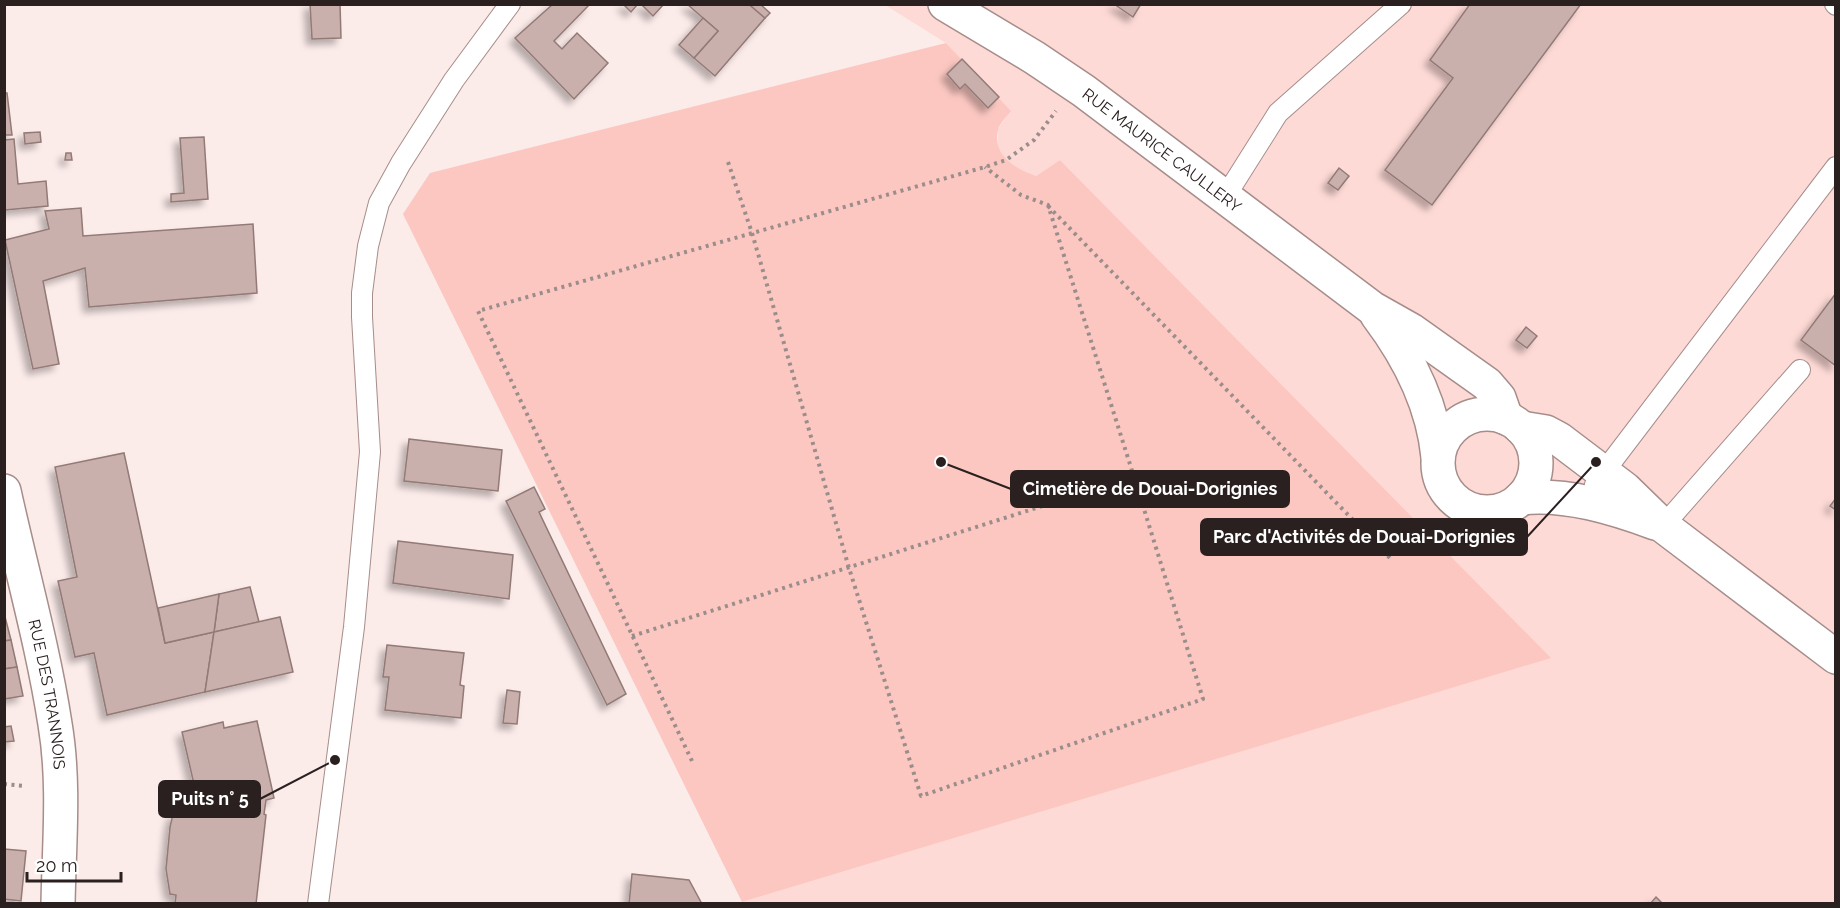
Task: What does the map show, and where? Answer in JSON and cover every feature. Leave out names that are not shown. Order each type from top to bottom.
[{"type":"street","name":"RUE MAURICE CAULLERY","points":[[945,4],[1075,85],[1372,308],[1424,338],[1487,384],[1513,423],[1530,440],[1535,455],[1533,478],[1521,498],[1509,507],[1494,512],[1465,507],[1453,498],[1444,486],[1438,472],[1433,425],[1407,360],[1372,308]]},
{"type":"street","name":"RUE MAURICE CAULLERY","points":[[1438,457],[1446,436],[1462,421],[1483,414],[1498,415],[1513,423],[1553,435],[1625,489],[1663,526],[1836,657]]},
{"type":"street","name":"RUE DES TRANNOIS","points":[[5,495],[56,725],[60,787],[58,903]]},
{"type":"street","name":"RUE MAURICE CAULLERY","points":[[1521,498],[1549,496],[1626,513],[1663,526]]},
{"type":"lane","points":[[318,903],[354,627],[370,452],[362,317],[363,282],[368,246],[379,203],[401,163],[454,80],[510,4]]},
{"type":"lane","points":[[1225,197],[1278,113],[1401,4]]},
{"type":"lane","points":[[1591,505],[1595,485],[1604,472],[1836,167]]},
{"type":"lane","points":[[1663,526],[1800,370]]},
{"type":"path","points":[[692,761],[478,311],[985,167],[1006,159],[1034,140],[1075,85]]},
{"type":"path","points":[[728,162],[752,233],[849,568],[921,796],[1203,699],[1048,205]]},
{"type":"path","points":[[985,167],[1021,195],[1048,205],[1390,558]]},
{"type":"path","points":[[632,636],[1134,477]]},
{"type":"path","points":[[4,784],[25,786]]},
{"type":"shaded area","points":[[885,5],[1835,5],[1835,903],[743,904],[742,902],[1550,658],[1060,160],[1036,176],[1016,169],[1006,160],[998,148],[998,129],[1010,111],[946,43]]},
{"type":"shaded area","points":[[946,43],[1011,111],[1000,125],[997,139],[1002,154],[1007,160],[1021,170],[1036,176],[1060,160],[1551,658],[742,902],[403,214],[430,173]]},
{"type":"building","points":[[310,4],[340,4],[341,38],[312,39]]},
{"type":"building","points":[[553,4],[590,4],[554,41],[562,49],[577,33],[608,63],[574,99],[515,38]]},
{"type":"building","points":[[623,4],[638,4],[631,12]]},
{"type":"building","points":[[641,4],[664,4],[653,16]]},
{"type":"building","points":[[687,4],[753,4],[751,6],[765,18],[715,76],[694,58],[718,31]]},
{"type":"building","points":[[760,4],[770,13],[765,18],[751,6]]},
{"type":"building","points":[[1114,4],[1141,4],[1133,17]]},
{"type":"building","points":[[1470,4],[1581,4],[1432,205],[1385,170],[1453,78],[1430,60]]},
{"type":"building","points":[[703,18],[718,31],[694,58],[679,45]]},
{"type":"building","points":[[962,59],[999,97],[988,108],[965,84],[960,89],[947,74]]},
{"type":"building","points":[[4,93],[7,93],[12,135],[4,135]]},
{"type":"building","points":[[40,132],[41,142],[25,144],[24,133]]},
{"type":"building","points":[[204,137],[208,199],[171,202],[171,194],[184,193],[180,138]]},
{"type":"building","points":[[14,139],[18,184],[46,181],[48,206],[5,210],[4,140]]},
{"type":"building","points":[[66,153],[71,153],[72,160],[65,160]]},
{"type":"building","points":[[1339,168],[1349,176],[1338,190],[1328,183]]},
{"type":"building","points":[[81,208],[83,236],[253,224],[257,293],[89,307],[85,268],[43,281],[59,364],[33,369],[5,240],[49,229],[45,211]]},
{"type":"building","points":[[1836,293],[1836,366],[1801,340]]},
{"type":"building","points":[[1526,327],[1537,336],[1527,348],[1516,340]]},
{"type":"building","points":[[409,439],[502,450],[498,491],[404,481]]},
{"type":"building","points":[[124,453],[165,643],[214,632],[205,692],[107,715],[94,653],[75,657],[58,581],[77,577],[55,467]]},
{"type":"building","points":[[534,487],[545,509],[539,512],[626,694],[607,705],[506,501]]},
{"type":"building","points":[[1836,498],[1836,510],[1830,506]]},
{"type":"building","points":[[398,541],[513,555],[509,599],[393,583]]},
{"type":"building","points":[[250,587],[259,622],[214,632],[219,594]]},
{"type":"building","points":[[219,594],[214,632],[165,643],[158,608]]},
{"type":"building","points":[[4,613],[11,640],[4,641]]},
{"type":"building","points":[[280,617],[293,672],[205,692],[214,632]]},
{"type":"building","points":[[11,640],[17,667],[4,669],[4,641]]},
{"type":"building","points":[[387,645],[464,653],[460,685],[464,686],[461,718],[385,710],[389,677],[383,677]]},
{"type":"building","points":[[17,667],[23,696],[4,699],[4,669]]},
{"type":"building","points":[[507,690],[520,692],[517,724],[503,723]]},
{"type":"building","points":[[257,721],[274,798],[266,800],[256,904],[175,904],[176,895],[170,894],[166,869],[173,814],[199,814],[182,732],[223,722],[224,728]]},
{"type":"building","points":[[11,726],[14,741],[4,742],[4,727]]},
{"type":"building","points":[[4,849],[26,851],[21,901],[4,899]]},
{"type":"building","points":[[632,874],[689,880],[702,904],[629,904]]},
{"type":"building","points":[[1656,897],[1663,904],[1650,904]]},
{"type":"place","name":"Cimetière de Douai-Dorignies","points":[[941,462]]},
{"type":"place","name":"Parc d'Activités de Douai-Dorignies","points":[[1596,462]]},
{"type":"place","name":"Puits n° 5","points":[[335,760]]}]
